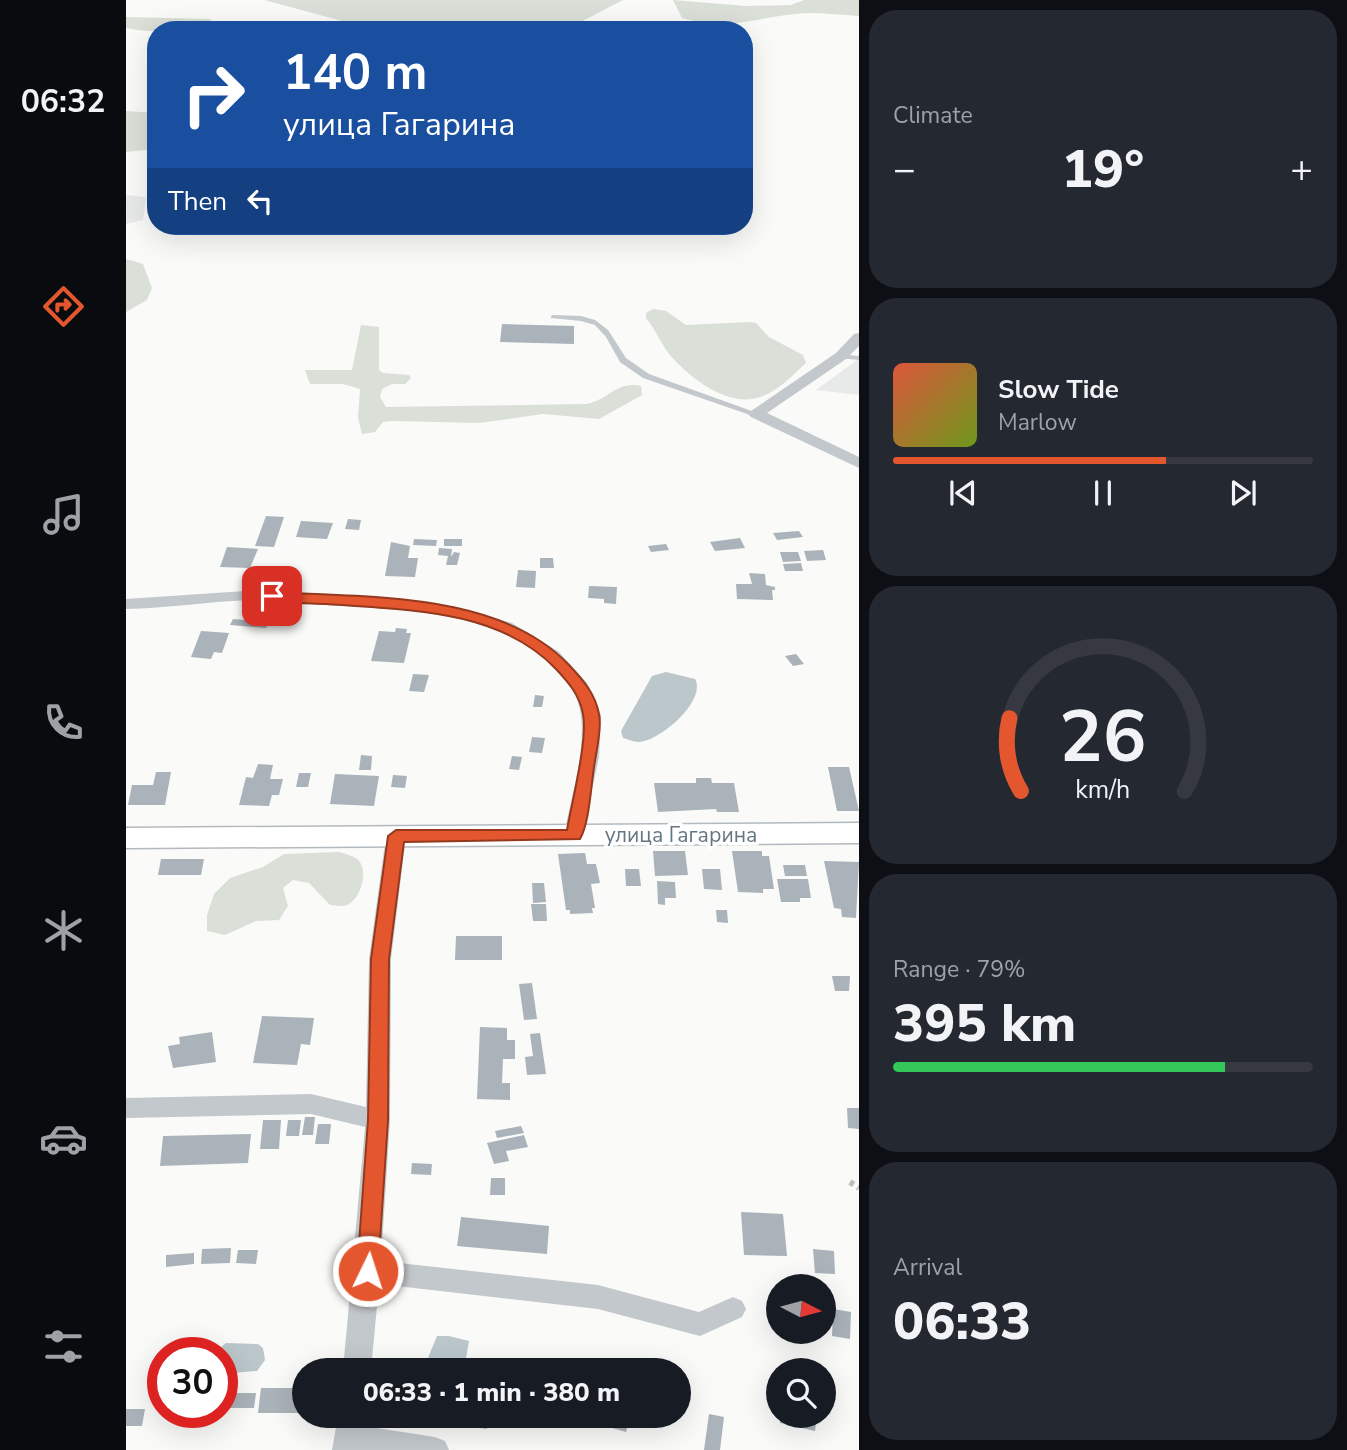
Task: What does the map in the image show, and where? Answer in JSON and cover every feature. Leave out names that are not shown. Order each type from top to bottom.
[{"type":"main road","name":"улица Гагарина","points":[[126,838],[859,833]]},
{"type":"street","points":[[756,414],[841,356],[859,337]]},
{"type":"street","points":[[756,414],[859,463]]},
{"type":"street","points":[[126,604],[248,595],[389,604],[465,614],[492,621],[521,635],[551,654],[570,673],[582,687],[592,715],[574,835]]},
{"type":"street","points":[[358,1358],[368,1271],[378,1120],[380,959],[396,836]]},
{"type":"street","points":[[126,1108],[310,1104],[378,1120]]},
{"type":"street","points":[[368,1271],[598,1297],[700,1324],[733,1309]]},
{"type":"street","points":[[349,1434],[435,1450]]},
{"type":"lane","points":[[553,317],[588,320],[599,325],[616,345],[621,358],[646,376],[756,414]]},
{"type":"lane","points":[[841,356],[859,358]]},
{"type":"path","points":[[850,1182],[859,1188]]},
{"type":"shaded area","points":[[264,0],[623,0],[582,21],[342,21]]},
{"type":"shaded area","points":[[673,0],[746,6],[791,5],[804,0],[859,0],[859,16],[809,13],[753,21],[696,21],[682,18]]},
{"type":"shaded area","points":[[126,17],[212,21],[147,21],[147,31],[126,28]]},
{"type":"shaded area","points":[[126,111],[147,112],[147,150],[126,152]]},
{"type":"shaded area","points":[[126,195],[146,197],[143,220],[126,224]]},
{"type":"shaded area","points":[[126,259],[143,264],[152,288],[147,300],[126,312]]},
{"type":"shaded area","points":[[653,309],[666,311],[686,325],[756,323],[769,337],[803,355],[806,363],[780,386],[763,396],[737,399],[724,395],[700,382],[670,355],[646,318],[646,313]]},
{"type":"shaded area","points":[[361,325],[379,327],[379,370],[383,373],[409,375],[411,378],[405,384],[392,384],[382,389],[380,397],[386,407],[586,404],[619,388],[633,385],[641,386],[642,395],[599,419],[543,414],[479,423],[392,421],[383,422],[375,432],[362,434],[358,418],[360,389],[343,384],[310,384],[305,370],[352,370]]},
{"type":"shaded area","points":[[859,358],[859,395],[816,390],[857,360]]},
{"type":"shaded area","points":[[666,672],[695,679],[697,688],[688,708],[669,727],[648,740],[637,742],[623,738],[621,731],[652,676]]},
{"type":"shaded area","points":[[339,852],[357,859],[363,872],[359,892],[347,905],[330,905],[309,883],[293,880],[283,888],[288,906],[279,920],[256,921],[225,935],[207,931],[207,915],[214,894],[230,878],[263,867],[284,854]]},
{"type":"shaded area","points":[[437,1336],[469,1341],[466,1358],[428,1358]]},
{"type":"shaded area","points":[[238,1343],[258,1344],[263,1348],[265,1360],[257,1371],[238,1373]]},
{"type":"building","points":[[502,324],[574,326],[574,344],[500,342]]},
{"type":"building","points":[[266,516],[284,517],[274,547],[255,546]]},
{"type":"building","points":[[348,519],[361,520],[359,530],[345,529]]},
{"type":"building","points":[[301,521],[333,523],[327,539],[296,537]]},
{"type":"building","points":[[799,531],[803,537],[777,540],[773,533]]},
{"type":"building","points":[[740,538],[745,548],[715,551],[710,542]]},
{"type":"building","points":[[414,539],[437,540],[436,546],[413,545]]},
{"type":"building","points":[[444,539],[462,539],[462,546],[444,546]]},
{"type":"building","points":[[391,542],[410,546],[408,558],[418,558],[415,577],[385,576]]},
{"type":"building","points":[[666,544],[669,550],[651,552],[648,546]]},
{"type":"building","points":[[227,547],[258,549],[250,568],[220,567]]},
{"type":"building","points":[[439,548],[452,549],[451,557],[454,552],[460,553],[457,565],[446,565],[448,556],[438,555]]},
{"type":"building","points":[[823,550],[826,560],[807,561],[804,551]]},
{"type":"building","points":[[780,552],[798,552],[801,561],[783,562]]},
{"type":"building","points":[[540,558],[553,558],[554,568],[540,568]]},
{"type":"building","points":[[801,563],[803,571],[785,571],[783,564]]},
{"type":"building","points":[[518,570],[536,571],[535,588],[516,587]]},
{"type":"building","points":[[749,573],[765,574],[766,585],[775,587],[775,590],[772,590],[773,600],[737,599],[736,584],[752,584]]},
{"type":"building","points":[[589,586],[617,587],[616,604],[604,603],[604,599],[588,598]]},
{"type":"building","points":[[233,619],[269,622],[266,628],[230,625]]},
{"type":"building","points":[[396,628],[407,629],[406,633],[411,633],[404,663],[371,661],[379,631],[395,632]]},
{"type":"building","points":[[201,631],[229,633],[222,653],[214,652],[211,659],[191,657]]},
{"type":"building","points":[[796,654],[804,664],[793,666],[785,656]]},
{"type":"building","points":[[413,674],[429,675],[424,692],[409,691]]},
{"type":"building","points":[[535,695],[544,696],[542,707],[533,707]]},
{"type":"building","points":[[532,737],[545,738],[542,753],[529,752]]},
{"type":"building","points":[[361,755],[372,756],[371,770],[359,770]]},
{"type":"building","points":[[512,756],[522,757],[519,770],[509,769]]},
{"type":"building","points":[[258,764],[273,765],[270,779],[283,779],[279,795],[272,795],[269,806],[239,805],[246,777],[253,778]]},
{"type":"building","points":[[828,767],[849,767],[859,811],[837,811]]},
{"type":"building","points":[[156,772],[171,772],[165,805],[128,805],[132,785],[153,785]]},
{"type":"building","points":[[299,773],[311,773],[308,787],[296,787]]},
{"type":"building","points":[[335,774],[379,776],[374,806],[330,804]]},
{"type":"building","points":[[393,775],[407,776],[405,788],[391,787]]},
{"type":"building","points":[[696,778],[711,778],[712,783],[734,783],[739,812],[717,812],[716,809],[658,812],[654,783],[696,783]]},
{"type":"building","points":[[653,851],[685,851],[688,875],[655,876]]},
{"type":"building","points":[[732,851],[762,851],[762,856],[769,856],[774,889],[763,889],[763,893],[738,892]]},
{"type":"building","points":[[585,853],[587,864],[596,864],[600,883],[591,884],[595,908],[592,908],[593,913],[570,914],[570,910],[566,910],[558,854]]},
{"type":"building","points":[[161,859],[204,859],[201,875],[158,875]]},
{"type":"building","points":[[824,861],[859,862],[856,918],[842,917],[841,909],[834,908]]},
{"type":"building","points":[[783,865],[805,865],[807,876],[785,876]]},
{"type":"building","points":[[625,869],[639,869],[641,886],[626,886]]},
{"type":"building","points":[[702,869],[720,869],[722,890],[704,889]]},
{"type":"building","points":[[777,879],[808,879],[811,898],[800,898],[800,902],[781,902]]},
{"type":"building","points":[[657,881],[675,882],[676,898],[665,898],[665,905],[658,904]]},
{"type":"building","points":[[532,883],[544,883],[546,902],[533,903]]},
{"type":"building","points":[[531,904],[546,904],[547,921],[533,921]]},
{"type":"building","points":[[716,910],[727,910],[728,923],[717,922]]},
{"type":"building","points":[[456,936],[502,936],[502,960],[455,960]]},
{"type":"building","points":[[832,976],[850,976],[849,991],[835,991]]},
{"type":"building","points":[[532,983],[537,1019],[524,1020],[519,984]]},
{"type":"building","points":[[262,1016],[314,1018],[310,1045],[301,1044],[297,1065],[253,1063]]},
{"type":"building","points":[[480,1027],[507,1028],[507,1040],[515,1040],[515,1059],[503,1059],[502,1083],[510,1083],[510,1100],[477,1099]]},
{"type":"building","points":[[212,1032],[216,1062],[173,1068],[168,1046],[180,1044],[179,1037]]},
{"type":"building","points":[[540,1033],[546,1074],[527,1075],[525,1057],[533,1056],[530,1034]]},
{"type":"building","points":[[847,1108],[859,1108],[859,1129],[848,1128]]},
{"type":"building","points":[[305,1117],[315,1117],[313,1135],[302,1135]]},
{"type":"building","points":[[263,1120],[281,1120],[279,1149],[260,1149]]},
{"type":"building","points":[[288,1120],[301,1120],[299,1136],[286,1136]]},
{"type":"building","points":[[318,1124],[331,1124],[329,1144],[315,1144]]},
{"type":"building","points":[[521,1126],[524,1133],[497,1138],[495,1131]]},
{"type":"building","points":[[251,1134],[248,1163],[160,1166],[163,1136]]},
{"type":"building","points":[[524,1135],[528,1147],[506,1151],[509,1161],[494,1164],[487,1143]]},
{"type":"building","points":[[412,1163],[432,1164],[431,1175],[411,1174]]},
{"type":"building","points":[[491,1178],[505,1178],[505,1195],[490,1195]]},
{"type":"building","points":[[741,1212],[783,1214],[787,1256],[744,1255]]},
{"type":"building","points":[[461,1217],[549,1226],[547,1254],[457,1246]]},
{"type":"building","points":[[231,1248],[230,1263],[201,1264],[202,1249]]},
{"type":"building","points":[[813,1249],[834,1251],[835,1274],[815,1273]]},
{"type":"building","points":[[238,1250],[258,1250],[256,1264],[236,1263]]},
{"type":"building","points":[[194,1253],[194,1264],[166,1267],[166,1255]]},
{"type":"building","points":[[836,1310],[851,1312],[850,1339],[836,1337]]},
{"type":"building","points":[[261,1388],[292,1388],[292,1413],[258,1413]]},
{"type":"building","points":[[238,1393],[256,1393],[254,1408],[238,1408]]},
{"type":"building","points":[[126,1409],[145,1409],[142,1426],[126,1426]]},
{"type":"building","points":[[709,1414],[724,1417],[720,1450],[704,1450]]},
{"type":"route","points":[[272,596],[389,604],[465,614],[492,621],[551,654],[582,687],[592,715],[574,835],[396,836],[380,959],[378,1120],[368,1271]]}]
